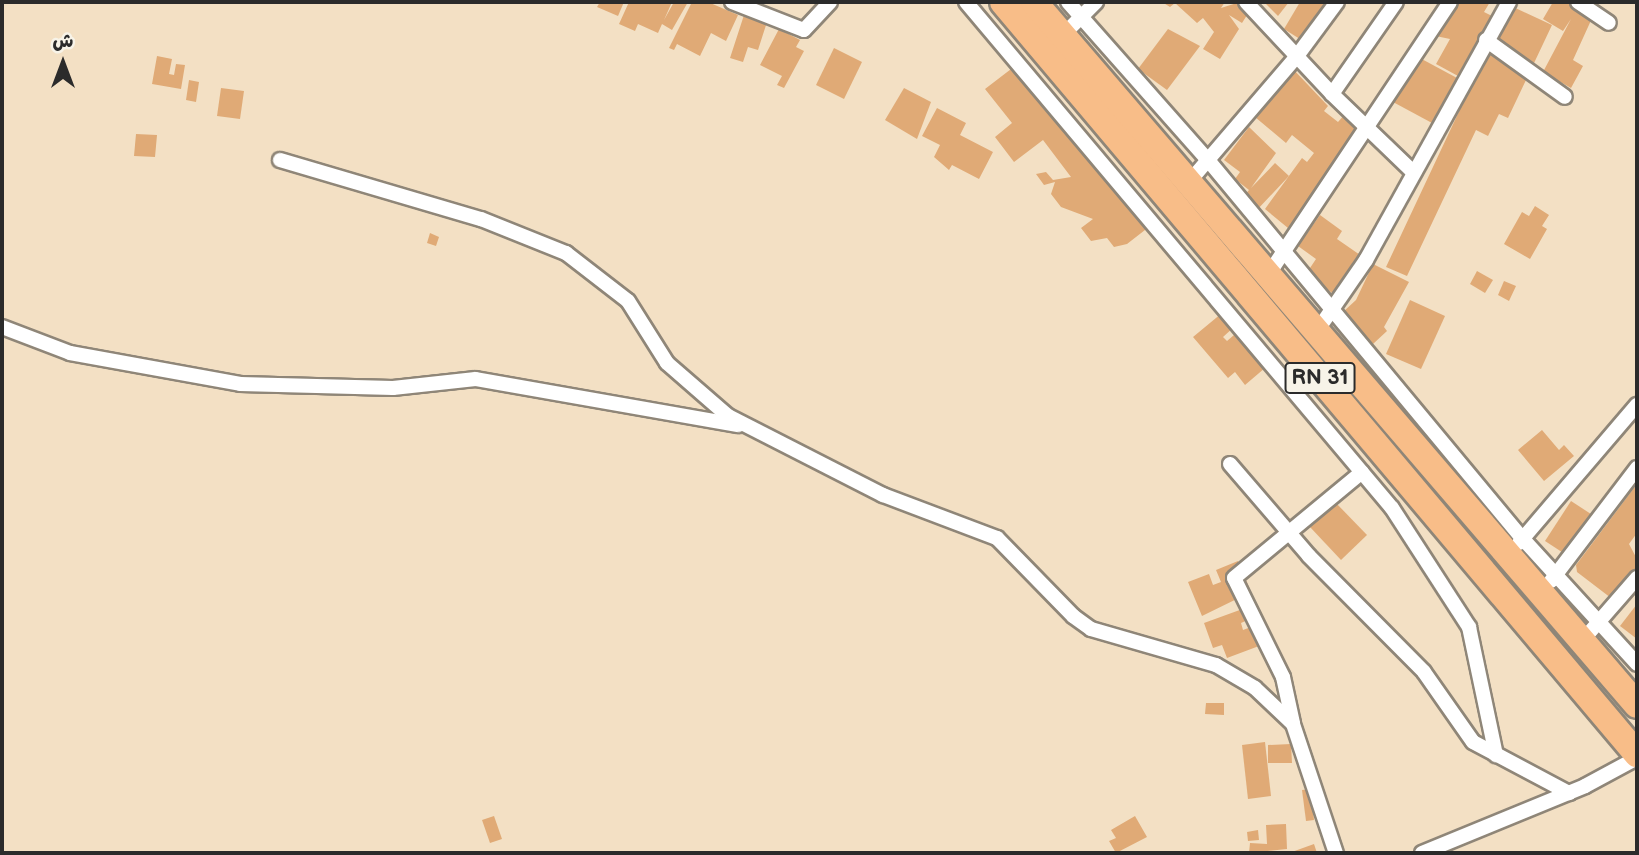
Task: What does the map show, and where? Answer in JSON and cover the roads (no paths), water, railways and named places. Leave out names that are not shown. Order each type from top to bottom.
[{"type":"highway","name":"RN 31","points":[[1003,2],[1637,756]]},
{"type":"highway","name":"RN 31","points":[[1034,2],[1072,26],[1189,182],[1268,275],[1324,321],[1549,584],[1582,641],[1637,705]]},
{"type":"street","points":[[732,2],[804,30],[830,2]]},
{"type":"street","points":[[966,2],[1362,472],[1434,568],[1469,628],[1496,755]]},
{"type":"street","points":[[1068,2],[1072,26],[1208,160],[1284,251],[1324,321],[1366,260],[1509,2]]},
{"type":"street","points":[[1072,26],[1096,2]]},
{"type":"street","points":[[1246,2],[1368,131],[1413,172]]},
{"type":"street","points":[[1189,182],[1297,57],[1337,2]]},
{"type":"street","points":[[1332,94],[1396,2]]},
{"type":"street","points":[[1268,275],[1368,131],[1450,2]]},
{"type":"street","points":[[1578,2],[1609,23]]},
{"type":"street","points":[[1486,40],[1565,97]]},
{"type":"street","points":[[280,160],[481,219],[566,253],[619,292],[639,314],[667,363],[719,410],[747,427],[883,495],[997,538],[1073,616],[1091,629],[1216,665],[1255,688],[1293,724]]},
{"type":"street","points":[[2,327],[70,353],[240,384],[393,388],[476,379],[747,427]]},
{"type":"street","points":[[1516,547],[1637,405]]},
{"type":"street","points":[[1230,464],[1290,533],[1424,672],[1473,742],[1552,780],[1569,793]]},
{"type":"street","points":[[1637,468],[1549,584],[1599,620],[1637,664]]},
{"type":"street","points":[[1336,853],[1293,724],[1283,677],[1234,582],[1236,575],[1362,472]]},
{"type":"street","points":[[1582,641],[1637,578]]},
{"type":"street","points":[[1422,853],[1569,793],[1637,756]]}]
